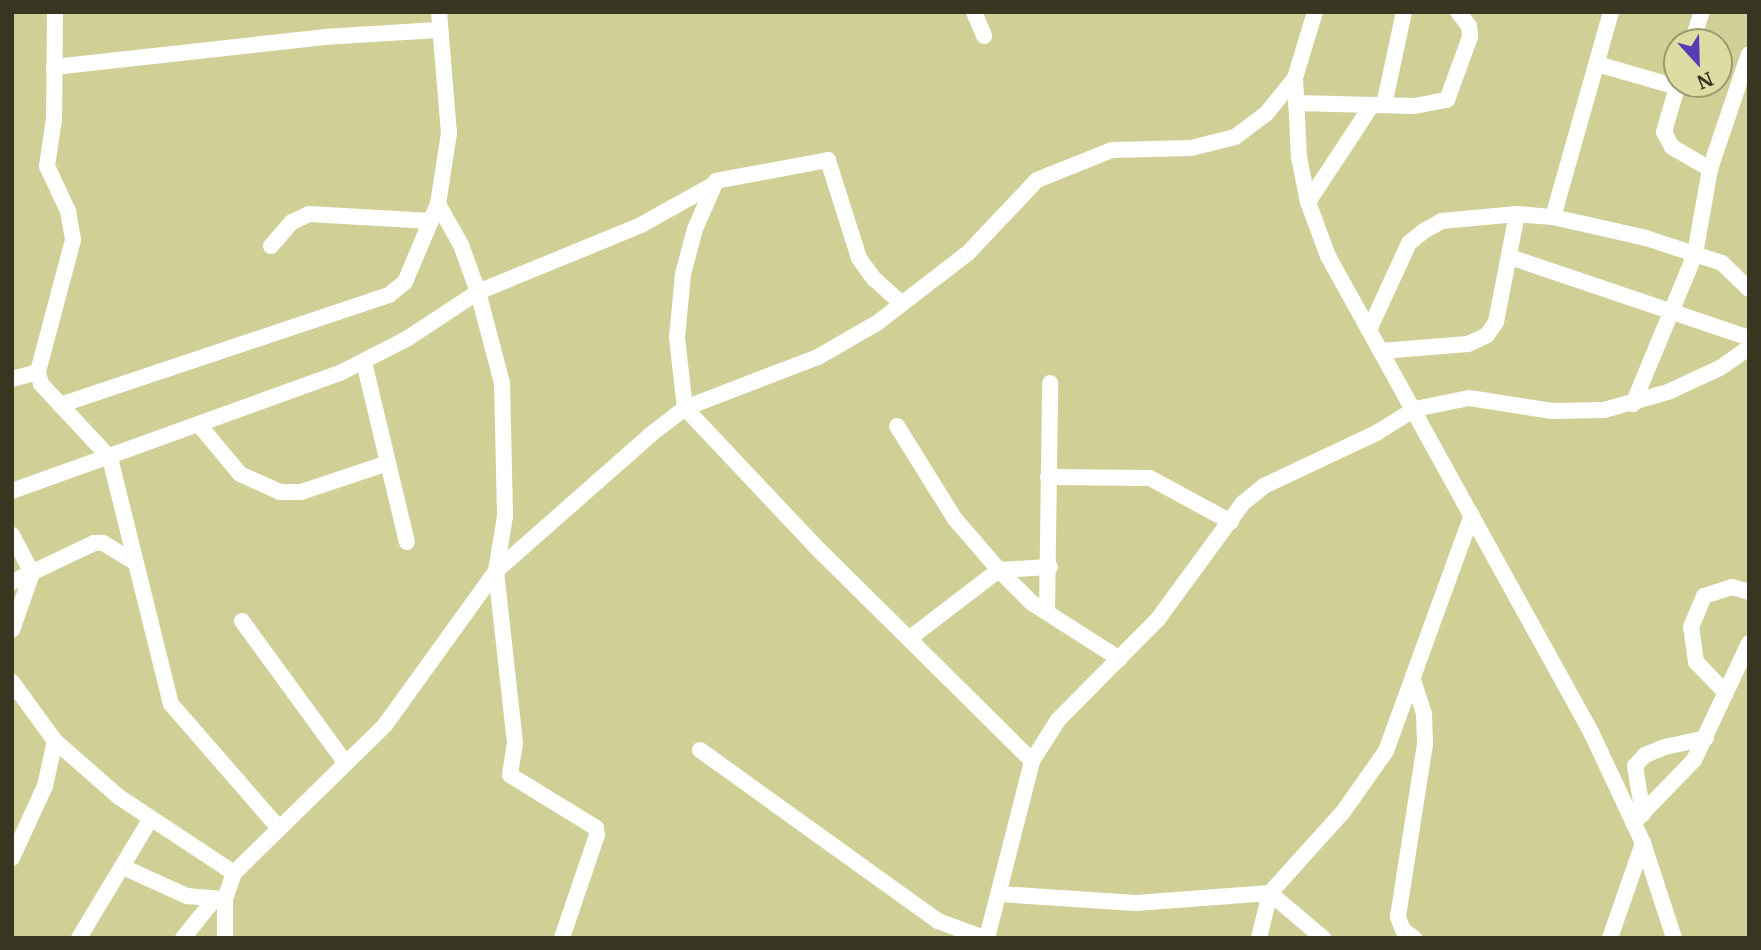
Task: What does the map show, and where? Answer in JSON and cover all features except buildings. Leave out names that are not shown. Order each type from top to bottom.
[{"type":"street","points":[[55,12],[54,119],[47,166],[68,211],[73,240],[38,372],[41,384],[110,458],[133,561],[171,704],[278,827]]},
{"type":"street","points":[[60,405],[389,295],[405,282],[438,204],[449,133],[438,30],[439,12]]},
{"type":"street","points":[[974,12],[984,36]]},
{"type":"street","points":[[1315,12],[1295,78],[1296,103],[1299,157],[1308,202],[1328,256],[1415,409],[1638,818]]},
{"type":"street","points":[[1308,202],[1378,105],[1404,12]]},
{"type":"street","points":[[1296,103],[1378,105],[1447,100],[1470,37],[1469,26],[1458,12]]},
{"type":"street","points":[[1553,217],[1611,12]]},
{"type":"street","points":[[54,67],[324,37],[438,30]]},
{"type":"street","points":[[1633,404],[1674,311],[1695,254],[1710,169],[1749,54]]},
{"type":"street","points":[[1597,64],[1663,81]]},
{"type":"street","points":[[183,938],[219,900],[234,873],[385,725],[496,572],[684,408],[818,357],[877,323],[968,253],[1037,180],[1112,150],[1191,148],[1235,137],[1266,114],[1295,78]]},
{"type":"street","points":[[1673,98],[1664,132],[1672,147],[1710,169]]},
{"type":"street","points":[[12,491],[200,426],[363,362],[478,292],[641,225],[726,177],[828,160],[859,258],[874,279],[901,303]]},
{"type":"street","points":[[711,186],[683,274],[677,338],[684,408],[814,545],[1032,761]]},
{"type":"street","points":[[438,204],[461,245],[478,292],[502,383],[505,516],[496,572],[515,743],[510,775],[596,828],[597,835],[562,938]]},
{"type":"street","points":[[271,246],[292,222],[309,214],[431,221]]},
{"type":"street","points":[[1381,351],[1468,344],[1487,335],[1496,322],[1517,214]]},
{"type":"street","points":[[1369,330],[1409,243],[1442,221],[1517,214],[1553,217],[1646,237],[1722,263],[1749,289]]},
{"type":"street","points":[[1510,257],[1749,338]]},
{"type":"street","points":[[700,750],[938,921],[986,938],[1032,761],[1058,720],[1158,620],[1243,503],[1264,486],[1378,432],[1415,409],[1469,398],[1552,411],[1604,410],[1633,404],[1720,368],[1749,348]]},
{"type":"street","points":[[363,362],[407,542]]},
{"type":"street","points":[[14,377],[38,372]]},
{"type":"street","points":[[1046,612],[1050,567],[1050,383]]},
{"type":"street","points":[[200,426],[240,474],[280,492],[301,492],[388,463]]},
{"type":"street","points":[[897,426],[955,519],[999,570],[1046,612],[1120,659]]},
{"type":"street","points":[[1048,477],[1150,478],[1231,522]]},
{"type":"street","points":[[1259,938],[1270,893],[1343,812],[1386,751],[1414,683],[1436,606],[1472,515]]},
{"type":"street","points":[[12,535],[32,573],[12,630]]},
{"type":"street","points":[[12,582],[94,543],[133,561]]},
{"type":"street","points":[[910,638],[999,570],[1050,567]]},
{"type":"street","points":[[1726,693],[1696,662],[1690,627],[1704,596],[1732,587],[1749,592]]},
{"type":"street","points":[[242,621],[345,762]]},
{"type":"street","points":[[1638,818],[1683,775],[1706,738],[1749,643]]},
{"type":"street","points":[[12,682],[55,741],[151,818],[234,873]]},
{"type":"street","points":[[1414,683],[1424,714],[1425,744],[1398,917],[1403,930],[1414,938]]},
{"type":"street","points":[[1674,938],[1643,843],[1638,818],[1635,766],[1646,755],[1665,747],[1706,738]]},
{"type":"street","points":[[12,858],[28,832],[45,786],[55,741]]},
{"type":"street","points":[[79,938],[151,818]]},
{"type":"street","points":[[1610,938],[1643,843]]},
{"type":"street","points":[[123,867],[152,884],[219,900]]},
{"type":"street","points":[[999,894],[1136,903],[1270,893],[1323,938]]},
{"type":"street","points":[[219,900],[225,938]]}]
